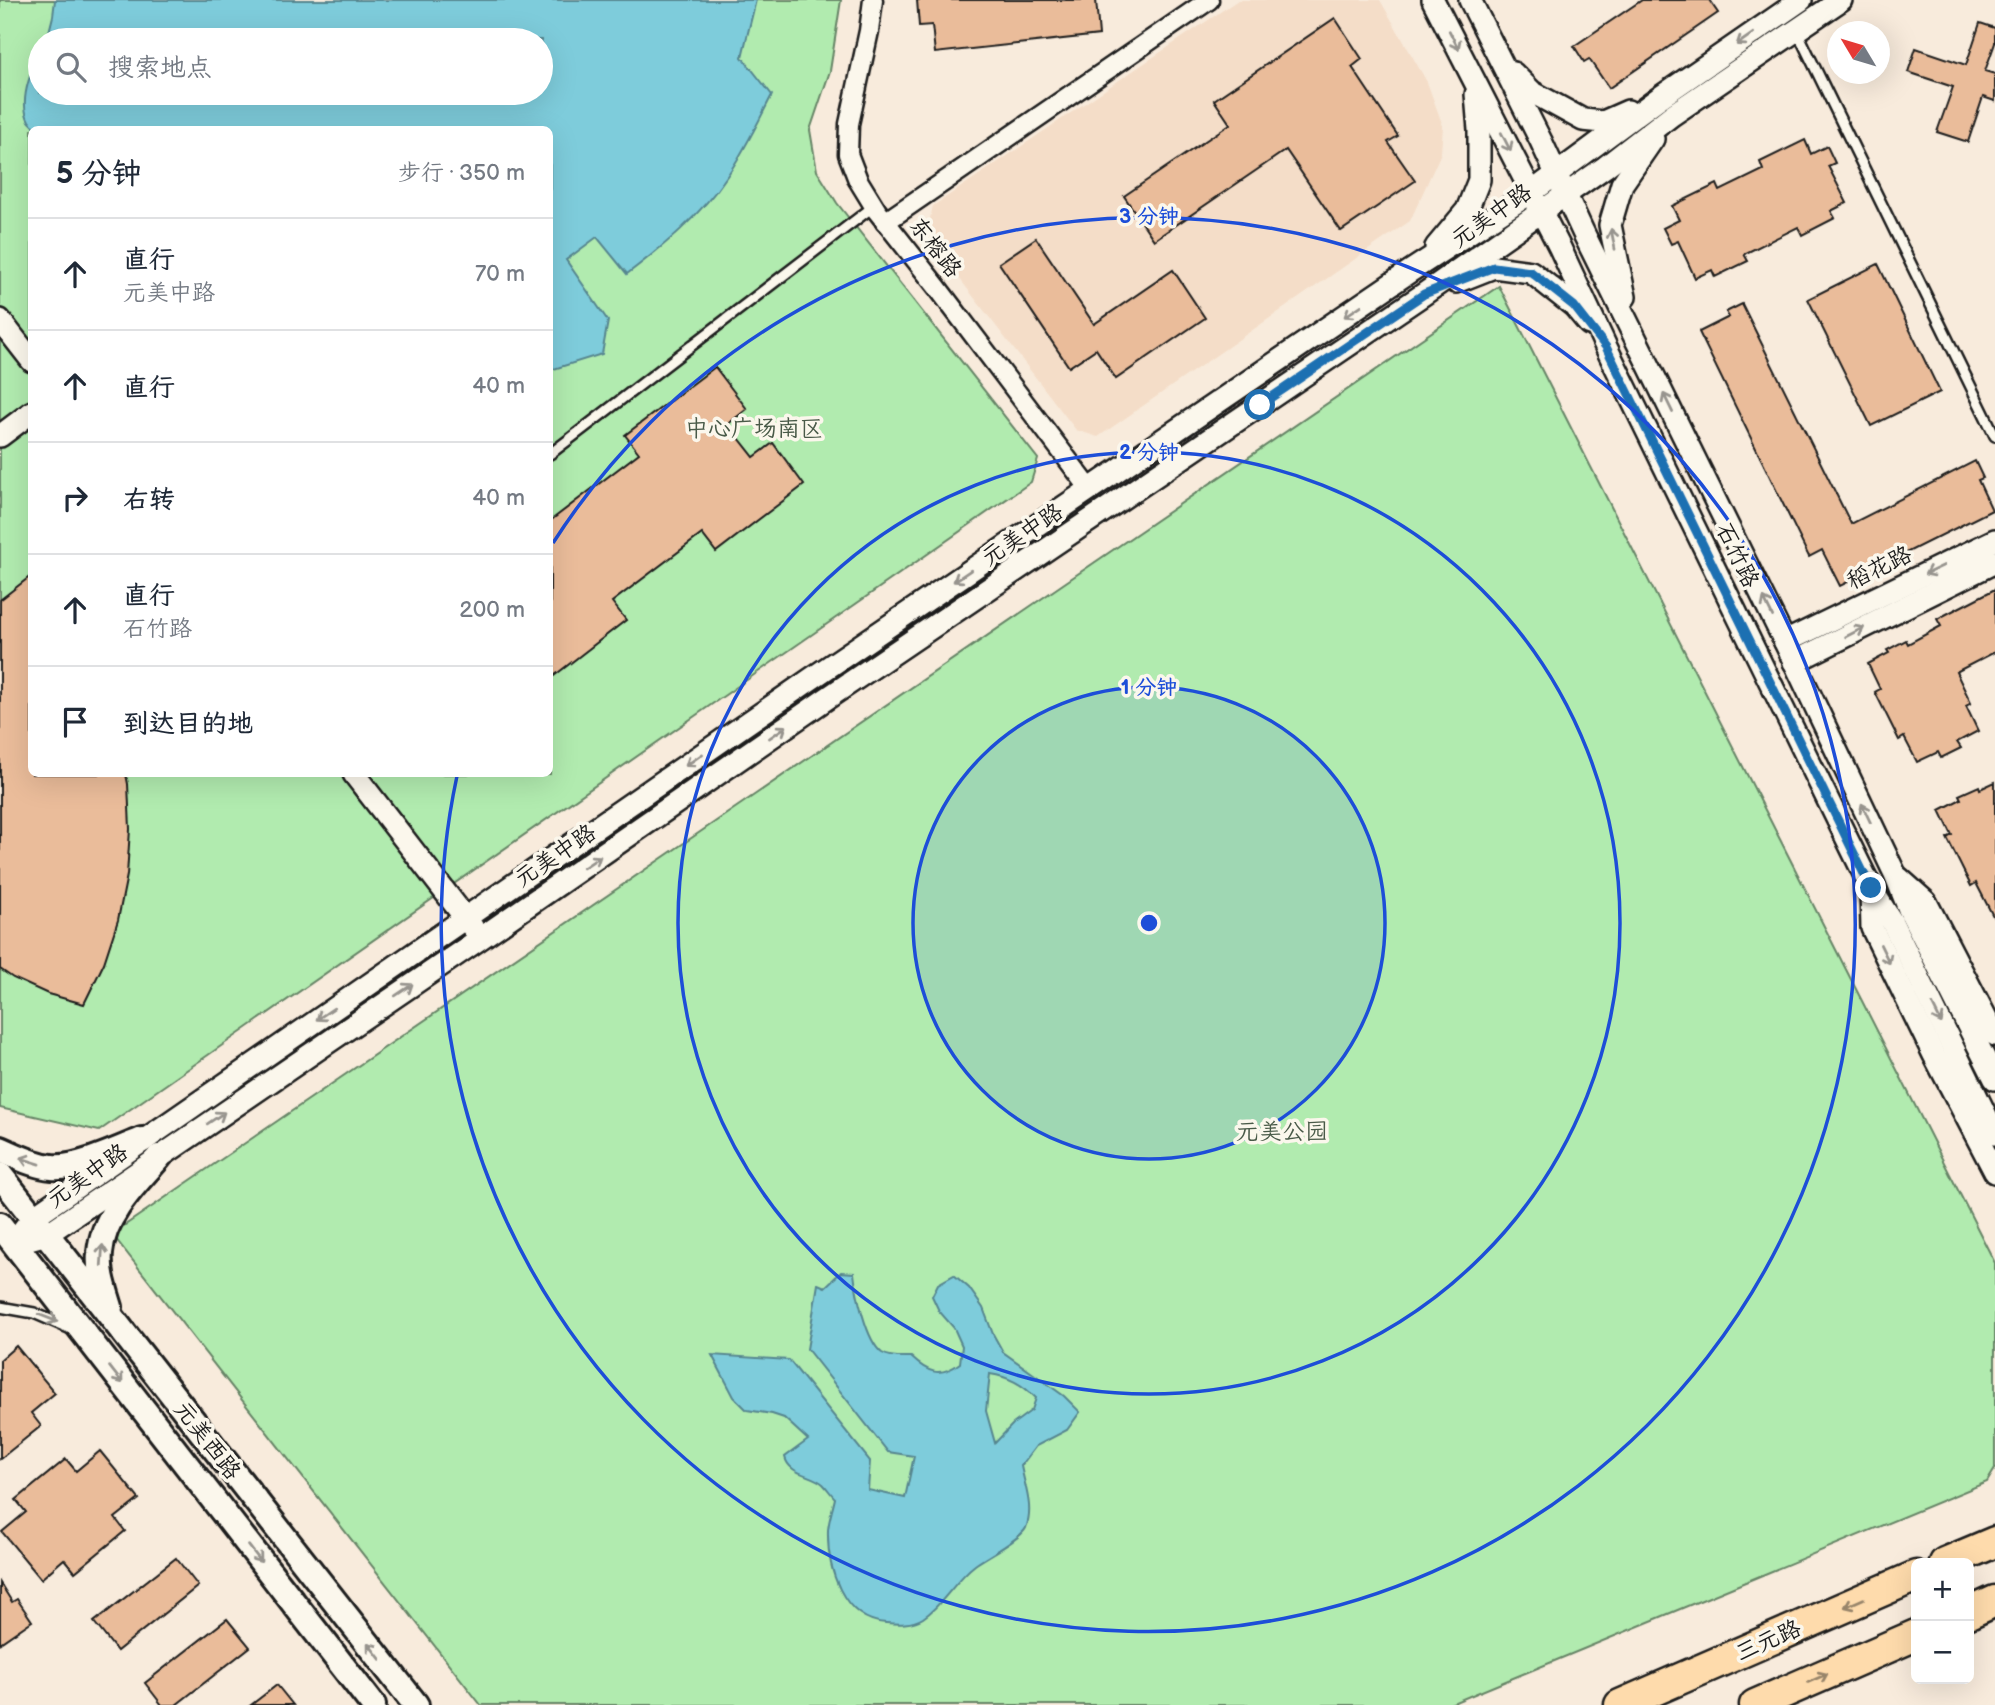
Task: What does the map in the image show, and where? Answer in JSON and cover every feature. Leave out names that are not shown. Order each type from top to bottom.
[{"type":"highway","points":[[1957,1558],[1995,1542]]},
{"type":"highway","name":"三元路","points":[[1620,1705],[1911,1578]]},
{"type":"highway","points":[[1974,1611],[1995,1601]]},
{"type":"highway","points":[[1755,1705],[1911,1637]]},
{"type":"main road","points":[[0,1149],[54,1168],[151,1149]]},
{"type":"main road","points":[[114,1321],[102,1281],[100,1253],[107,1225],[151,1149]]},
{"type":"main road","name":"元美西路","points":[[0,1175],[416,1705]]},
{"type":"main road","name":"元美西路","points":[[7,1238],[373,1705]]},
{"type":"street","name":"东榕路","points":[[873,0],[869,32],[849,124],[848,154],[858,180],[885,222],[1090,489]]},
{"type":"street","points":[[885,222],[1209,0]]},
{"type":"street","name":"石竹路","points":[[1433,0],[1537,202],[1871,888],[1892,922],[1995,1134]]},
{"type":"street","name":"石竹路","points":[[1469,0],[1785,642],[1909,909],[1995,1079]]},
{"type":"street","name":"元美中路","points":[[7,1238],[40,1226],[151,1149],[466,919],[811,679],[1409,272],[1537,202],[1566,194],[1605,167],[1666,106],[1801,0]]},
{"type":"street","name":"元美中路","points":[[151,1149],[481,938],[859,676],[1424,294],[1537,202],[1556,174],[1796,30],[1841,0]]},
{"type":"street","points":[[1501,61],[1532,92],[1583,120],[1603,122],[1666,106]]},
{"type":"street","points":[[1409,272],[1444,239],[1467,210],[1479,180],[1475,81]]},
{"type":"street","points":[[1632,329],[1610,225],[1622,184],[1643,152],[1666,106]]},
{"type":"street","points":[[1424,294],[1494,267],[1531,272],[1574,306],[1606,347]]},
{"type":"street","points":[[0,320],[28,356]]},
{"type":"street","points":[[0,436],[28,415]]},
{"type":"street","name":"稻花路","points":[[1785,642],[1995,540]]},
{"type":"street","name":"稻花路","points":[[1794,662],[1995,562]]},
{"type":"street","points":[[356,777],[481,938]]},
{"type":"street","points":[[1895,874],[1926,902],[1995,1035]]},
{"type":"street","points":[[1871,888],[1872,928],[1995,1172]]},
{"type":"lane","points":[[1796,30],[1995,436]]},
{"type":"lane","points":[[553,452],[874,206]]},
{"type":"lane","points":[[0,1307],[54,1320],[91,1342]]},
{"type":"shaded area","points":[[1238,0],[1380,0],[1427,82],[1443,126],[1441,153],[1410,221],[1098,437],[1076,430],[926,235],[933,206]]},
{"type":"green space","name":"中心广场南区","points":[[0,0],[841,0],[830,71],[810,130],[817,171],[837,203],[1038,459],[1031,482],[99,1131],[0,1108]]},
{"type":"green space","name":"元美公园","points":[[1499,286],[1995,1263],[1995,1469],[1987,1482],[1448,1705],[481,1705],[112,1234]]},
{"type":"water","points":[[55,0],[756,0],[742,57],[772,95],[740,156],[717,190],[694,217],[655,252],[627,274],[597,237],[566,260],[608,321],[602,354],[554,369],[553,126],[34,126],[29,121],[25,104],[28,84],[28,105],[553,105],[553,28],[50,28]]},
{"type":"water","points":[[841,1272],[854,1273],[863,1316],[876,1347],[885,1355],[911,1357],[923,1367],[940,1372],[960,1363],[962,1346],[954,1328],[939,1311],[932,1296],[938,1284],[954,1275],[969,1288],[983,1308],[1003,1352],[1064,1396],[1080,1412],[1067,1430],[1036,1446],[1021,1466],[1029,1505],[1028,1520],[1023,1532],[975,1565],[930,1612],[914,1622],[895,1624],[871,1620],[858,1613],[848,1602],[834,1575],[828,1545],[835,1498],[823,1484],[791,1467],[785,1457],[808,1440],[784,1418],[747,1410],[734,1397],[712,1355],[789,1360],[870,1461],[868,1490],[905,1498],[914,1456],[888,1452],[807,1349],[818,1284],[825,1287]],"holes":[[[990,1374],[1015,1382],[1036,1398],[1032,1410],[1013,1424],[995,1443],[986,1411]]]},
{"type":"building","points":[[917,0],[1096,0],[1099,35],[935,53],[932,25],[919,26]]},
{"type":"building","points":[[1642,0],[1709,0],[1718,13],[1609,88],[1589,59],[1584,62],[1574,46]]},
{"type":"building","points":[[1335,18],[1362,59],[1352,67],[1398,136],[1388,142],[1415,181],[1341,231],[1286,150],[1154,240],[1124,196],[1230,124],[1214,100]]},
{"type":"building","points":[[1980,23],[1995,28],[1995,43],[1985,71],[1995,74],[1995,101],[1983,97],[1968,142],[1937,132],[1953,87],[1908,72],[1916,48],[1966,65]]},
{"type":"building","points":[[1805,140],[1811,154],[1827,146],[1835,163],[1828,166],[1847,203],[1831,211],[1835,218],[1802,235],[1798,227],[1744,254],[1748,261],[1715,277],[1712,270],[1695,278],[1678,241],[1671,244],[1663,228],[1679,220],[1672,206],[1717,184],[1720,191],[1763,170],[1760,162]]},
{"type":"building","points":[[1036,238],[1094,324],[1173,270],[1205,318],[1116,379],[1096,349],[1069,367],[999,263]]},
{"type":"building","points":[[1878,264],[1940,392],[1871,426],[1808,299]]},
{"type":"building","points":[[1742,304],[1851,524],[1975,461],[1983,478],[1978,480],[1992,510],[1840,586],[1822,550],[1809,557],[1699,332],[1729,317],[1726,312]]},
{"type":"building","points":[[715,367],[747,409],[728,424],[754,457],[773,443],[804,485],[716,552],[702,534],[612,602],[626,620],[553,677],[553,519],[639,453],[625,435]]},
{"type":"building","points":[[28,578],[28,777],[127,777],[130,829],[127,875],[118,920],[104,963],[84,1004],[48,994],[0,969],[0,600]]},
{"type":"building","points":[[1995,589],[1995,652],[1956,672],[1971,703],[1966,706],[1978,731],[1957,742],[1961,748],[1941,758],[1938,752],[1917,762],[1904,737],[1899,740],[1875,692],[1880,689],[1868,664],[1906,640],[1908,644],[1941,626],[1937,619]]},
{"type":"building","points":[[1995,782],[1995,920],[1976,883],[1971,886],[1947,838],[1952,835],[1940,810],[1961,799],[1959,795]]},
{"type":"building","points":[[16,1346],[55,1393],[31,1413],[41,1426],[0,1459],[0,1360]]},
{"type":"building","points":[[100,1451],[139,1499],[115,1518],[125,1531],[75,1572],[64,1559],[41,1579],[2,1532],[26,1512],[16,1500],[66,1459],[76,1471]]},
{"type":"building","points":[[176,1558],[198,1586],[117,1651],[94,1622]]},
{"type":"building","points":[[0,1583],[12,1602],[17,1599],[32,1621],[0,1643]]},
{"type":"building","points":[[227,1619],[250,1647],[176,1705],[162,1705],[145,1683]]},
{"type":"building","points":[[277,1685],[293,1705],[251,1705]]},
{"type":"route","points":[[1260,405],[1424,294],[1494,267],[1531,272],[1574,306],[1606,347],[1871,888]]}]
